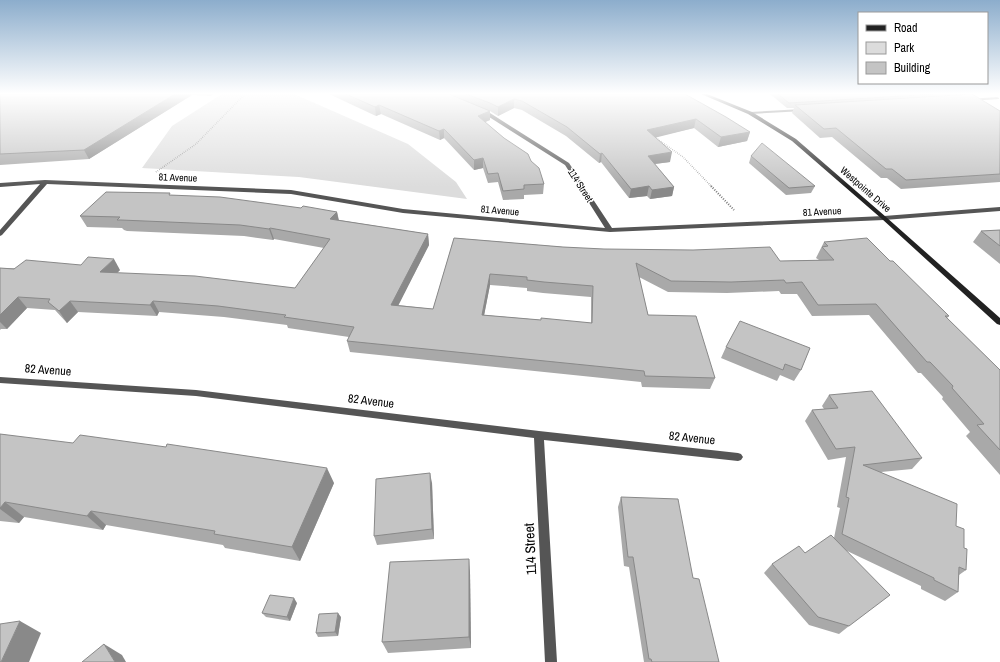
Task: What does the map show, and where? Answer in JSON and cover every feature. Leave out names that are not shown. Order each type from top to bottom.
[{"type":"street","name":"114 Street","points":[[505,125],[567,164],[610,230]]},
{"type":"street","name":"Westpointe Drive","points":[[769,125],[794,140],[1000,322]]},
{"type":"street","name":"81 Avenue","points":[[0,185],[45,182],[290,192],[403,211],[610,230],[884,218],[1000,209]]},
{"type":"street","points":[[0,234],[45,182]]},
{"type":"street","name":"82 Avenue","points":[[0,380],[196,393],[539,435],[738,457]]},
{"type":"street","name":"114 Street","points":[[539,435],[551,662]]},
{"type":"path","points":[[155,172],[196,144],[215,125]]},
{"type":"path","points":[[651,135],[683,157],[746,224]]},
{"type":"green space","points":[[364,125],[408,144],[456,182],[467,199],[299,177],[142,168],[172,126]]},
{"type":"building","points":[[0,125],[125,125],[84,150],[0,154]]},
{"type":"building","points":[[425,125],[489,125],[504,138],[528,154],[531,161],[539,168],[544,184],[524,185],[524,189],[503,191],[498,173],[488,174],[483,158],[474,160],[444,129],[439,131]]},
{"type":"building","points":[[563,125],[670,125],[647,130],[672,152],[648,156],[674,187],[652,190],[649,186],[631,189],[602,153],[600,154]]},
{"type":"building","points":[[704,125],[739,125],[750,132],[721,137]]},
{"type":"building","points":[[819,125],[1000,125],[1000,174],[906,180],[892,169],[886,169],[836,128],[824,129]]},
{"type":"building","points":[[762,143],[815,186],[789,188],[751,156]]},
{"type":"building","points":[[106,192],[170,193],[169,195],[220,197],[301,208],[303,206],[337,212],[330,219],[428,234],[391,305],[433,309],[454,238],[604,249],[693,250],[770,247],[780,261],[834,260],[822,247],[828,246],[824,242],[867,238],[890,261],[893,261],[949,316],[945,316],[1000,370],[1000,450],[977,425],[984,424],[952,388],[953,386],[930,362],[927,362],[876,304],[818,305],[802,282],[786,283],[784,280],[731,282],[671,281],[636,263],[648,315],[696,316],[715,378],[645,376],[644,371],[347,341],[354,327],[284,317],[286,315],[218,306],[153,301],[150,305],[70,301],[59,311],[48,302],[50,299],[18,297],[0,315],[0,268],[14,269],[26,260],[81,265],[88,257],[114,259],[100,272],[195,276],[295,288],[330,239],[270,228],[240,225],[117,220],[120,217],[80,216]],"holes":[[[490,274],[527,277],[527,280],[593,286],[592,323],[541,318],[541,320],[482,315]]]},
{"type":"building","points":[[1000,230],[1000,246],[981,231]]},
{"type":"building","points":[[740,321],[810,348],[801,370],[785,364],[783,370],[726,347]]},
{"type":"building","points":[[872,391],[922,458],[863,465],[957,504],[956,526],[964,529],[964,548],[967,549],[966,570],[959,567],[958,592],[934,580],[934,578],[842,534],[849,498],[846,497],[855,447],[836,449],[812,410],[838,408],[829,395]]},
{"type":"building","points":[[0,434],[73,443],[80,435],[166,447],[167,444],[327,468],[292,547],[214,534],[215,531],[91,511],[87,516],[5,502],[0,508]]},
{"type":"building","points":[[430,473],[432,529],[374,536],[376,479]]},
{"type":"building","points":[[621,497],[678,499],[693,578],[699,579],[719,662],[652,662],[651,659],[649,659],[633,557],[628,557]]},
{"type":"building","points":[[831,535],[890,595],[849,626],[818,617],[772,564],[799,546],[805,553]]},
{"type":"building","points":[[469,559],[469,637],[382,642],[390,562]]},
{"type":"building","points":[[270,595],[294,598],[287,617],[262,613]]},
{"type":"building","points":[[338,613],[335,632],[316,633],[319,614]]},
{"type":"building","points":[[20,621],[1,662],[0,662],[0,624]]},
{"type":"building","points":[[104,644],[115,662],[82,662]]}]
